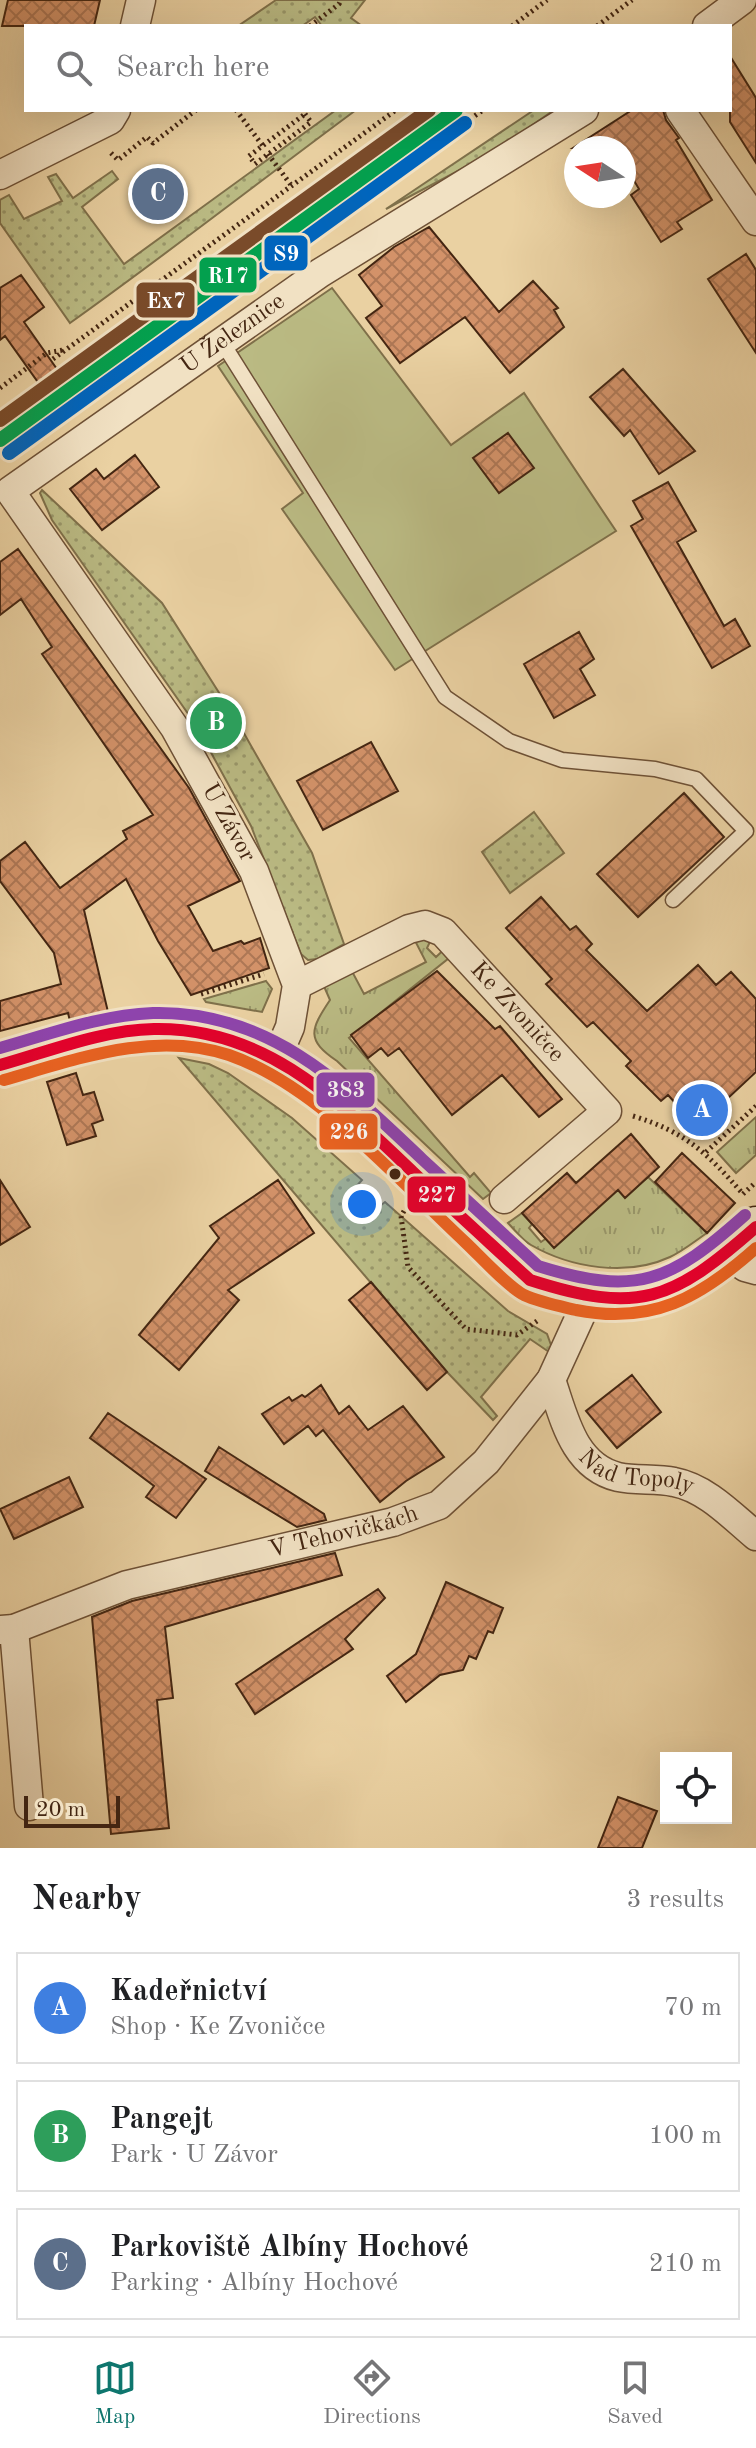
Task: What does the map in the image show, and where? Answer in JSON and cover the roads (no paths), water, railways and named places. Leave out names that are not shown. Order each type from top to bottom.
[{"type":"street","points":[[135,24],[141,0]]},
{"type":"street","points":[[710,24],[742,0]]},
{"type":"street","name":"U Železnice","points":[[10,491],[320,273],[581,112]]},
{"type":"street","points":[[681,112],[756,221]]},
{"type":"street","points":[[0,175],[113,115]]},
{"type":"street","name":"U Závor","points":[[10,491],[175,728],[254,871],[294,976]]},
{"type":"street","name":"Ke Zvoničce","points":[[294,976],[409,929],[425,925],[443,932],[607,1111],[504,1199]]},
{"type":"street","points":[[277,1057],[290,1027],[294,976]]},
{"type":"street","points":[[0,1065],[103,1037],[153,1029],[208,1032],[277,1057],[323,1088],[530,1280],[566,1293],[637,1300],[679,1288],[742,1262],[749,1210]]},
{"type":"street","name":"V Tehovičkách","points":[[7,1630],[127,1585],[393,1522],[439,1505],[486,1462],[551,1380],[589,1297]]},
{"type":"street","name":"Nad Topoly","points":[[551,1380],[576,1447],[595,1467],[618,1477],[675,1482],[709,1497],[756,1536]]},
{"type":"street","points":[[7,1630],[29,1806]]},
{"type":"lane","points":[[222,342],[445,697],[509,741],[562,760],[655,769],[696,779],[746,831],[673,900]]},
{"type":"place","name":"Parkoviště Albíny Hochové","points":[[158,194]]},
{"type":"place","name":"Pangejt","points":[[216,723]]},
{"type":"place","name":"Kadeřnictví","points":[[702,1110]]}]
